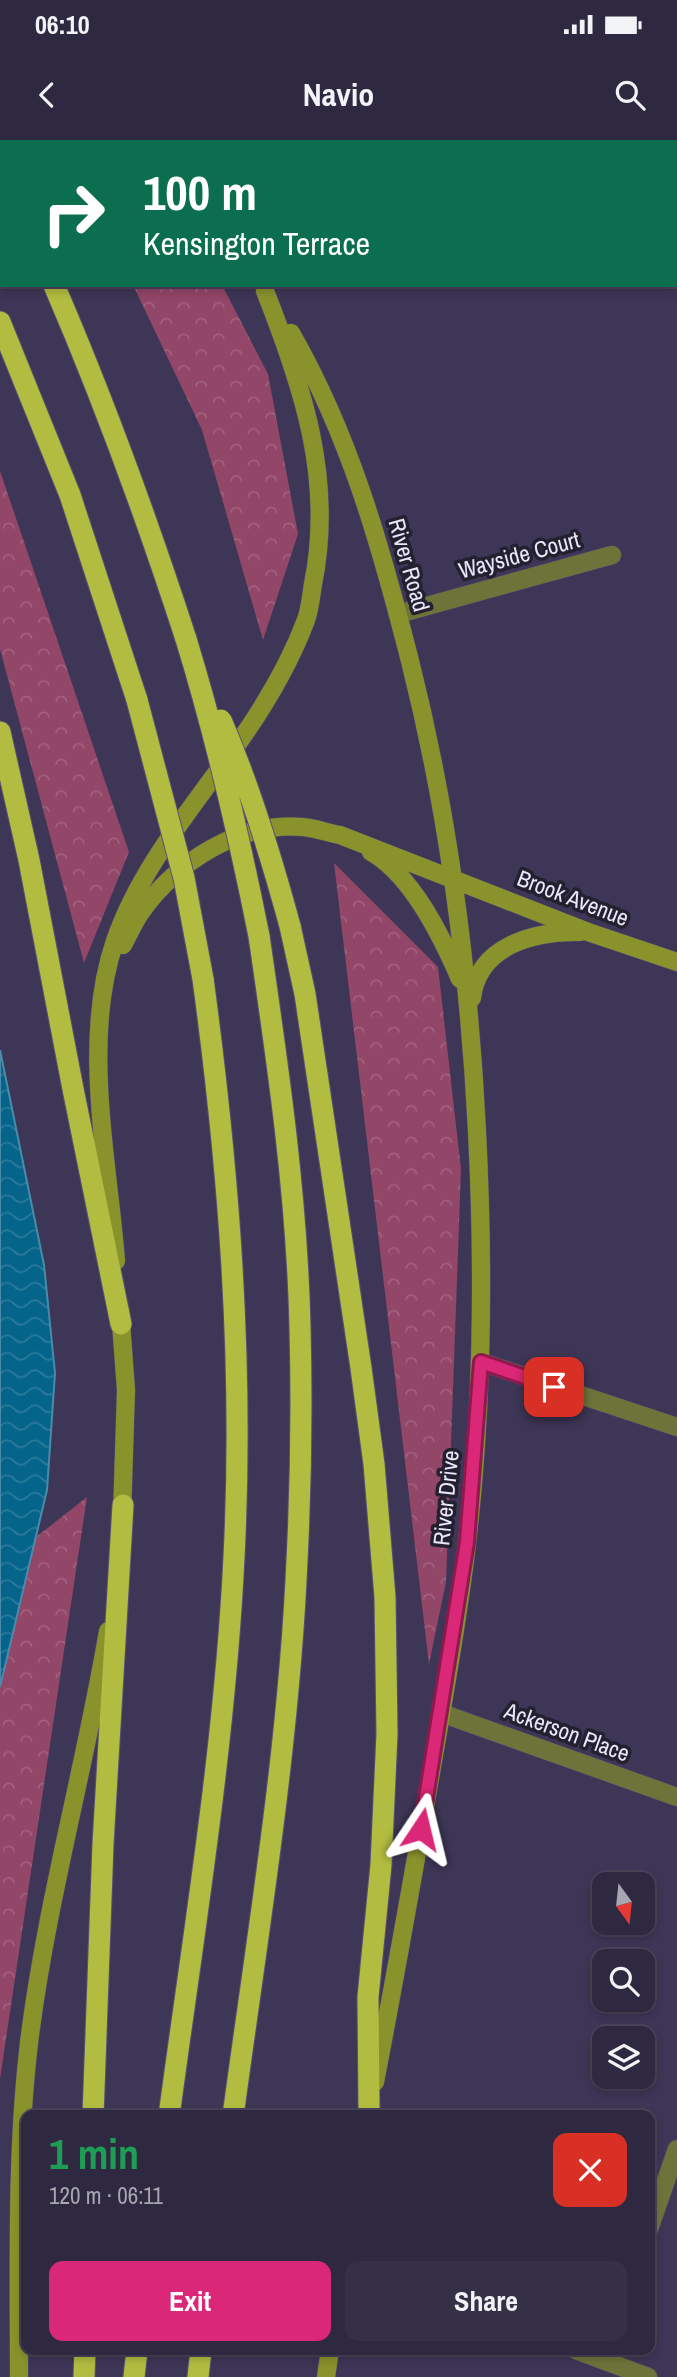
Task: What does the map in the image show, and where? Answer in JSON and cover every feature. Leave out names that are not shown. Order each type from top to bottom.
[{"type":"highway","points":[[55,287],[82,349],[155,541],[212,724],[259,936],[279,1070],[300,1325],[297,1562],[276,1795],[234,2110]]},
{"type":"highway","points":[[0,322],[70,495],[137,700],[184,878],[203,979],[219,1094],[237,1328],[238,1444],[234,1558],[213,1788],[170,2110]]},
{"type":"highway","points":[[186,639],[243,772],[290,926],[304,994],[374,1464],[388,1668],[387,1748],[380,1865],[368,1997],[369,2110]]},
{"type":"highway","points":[[0,732],[32,873],[121,1324]]},
{"type":"highway","points":[[93,2110],[104,1832],[122,1505]]},
{"type":"highway","points":[[83,2377],[85,2355]]},
{"type":"highway","points":[[134,2377],[136,2355]]},
{"type":"highway","points":[[198,2377],[200,2355]]},
{"type":"main road","name":"River Road","points":[[264,288],[294,337],[341,436],[363,491],[421,703],[453,877]]},
{"type":"main road","points":[[25,2110],[29,2043],[44,1951],[105,1647],[116,1578],[122,1505],[126,1390],[102,1112],[100,1026],[103,989],[114,944],[128,904],[157,856],[243,737],[290,658],[307,617],[316,570],[321,527],[320,484],[301,391],[264,288]]},
{"type":"main road","points":[[100,1026],[108,986],[121,949],[140,912],[167,882],[197,856],[230,839],[268,829],[303,827],[340,835],[376,855],[402,880],[426,911],[446,945],[460,980],[470,1019]]},
{"type":"main road","name":"Brook Avenue","points":[[340,835],[588,932],[677,962]]},
{"type":"main road","name":"River Drive","points":[[370,2110],[402,1942],[467,1542],[481,1362],[480,1178],[470,1019],[453,877]]},
{"type":"main road","points":[[470,1019],[473,987],[484,966],[499,951],[519,940],[542,934],[588,932]]},
{"type":"main road","points":[[19,2377],[21,2167]]},
{"type":"main road","points":[[326,2377],[329,2355]]},
{"type":"street","name":"Wayside Court","points":[[398,614],[612,555]]},
{"type":"street","points":[[481,1362],[677,1427]]},
{"type":"street","name":"Ackerson Place","points":[[441,1713],[677,1797]]},
{"type":"street","points":[[655,2212],[677,2149]]},
{"type":"street","points":[[605,2355],[648,2377]]},
{"type":"green space","points":[[134,287],[223,287],[268,374],[298,534],[263,640],[202,430]]},
{"type":"green space","points":[[0,471],[129,852],[84,963],[0,649]]},
{"type":"green space","points":[[334,863],[438,967],[461,1169],[446,1582],[429,1664]]},
{"type":"green space","points":[[87,1497],[0,2079],[0,1687],[36,1537]]},
{"type":"water","points":[[0,1050],[44,1265],[55,1373],[47,1490],[0,1687]]},
{"type":"route","points":[[421,1829],[456,1624],[467,1542],[481,1362],[554,1387]]}]
